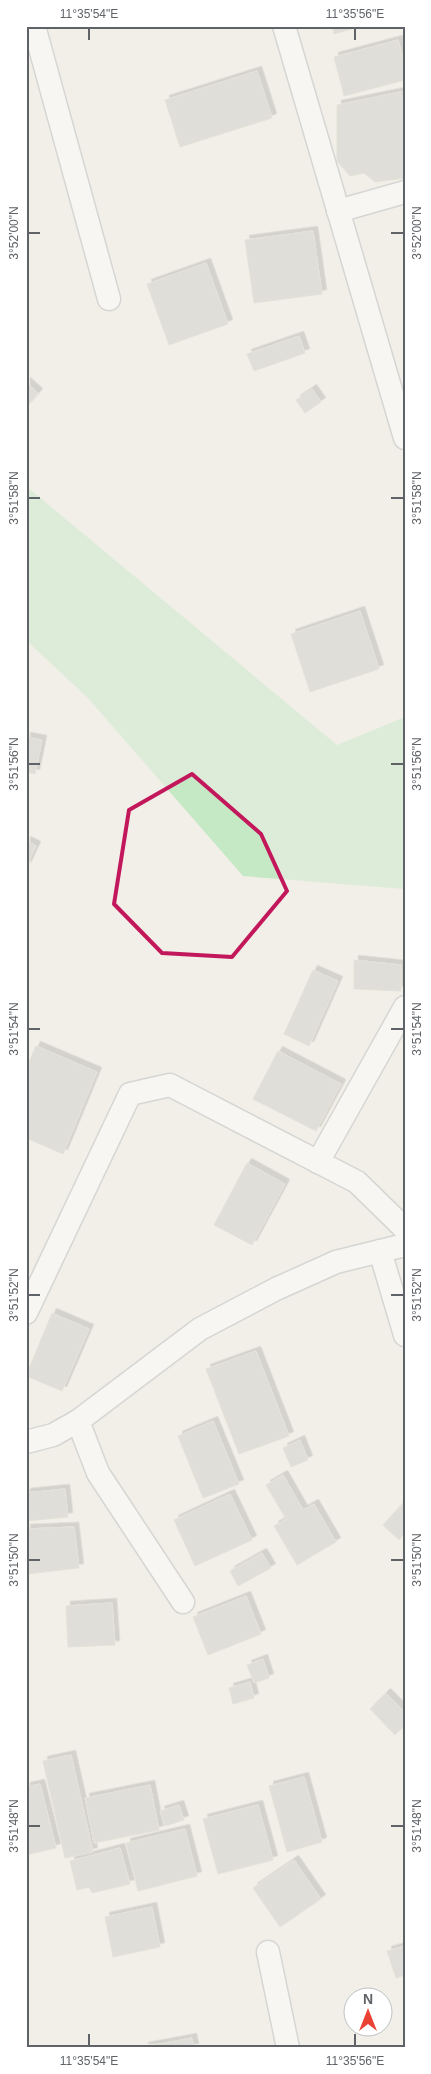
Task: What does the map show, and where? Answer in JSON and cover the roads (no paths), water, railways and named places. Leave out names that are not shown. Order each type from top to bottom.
[{"type":"street","points":[[34,26],[109,299]]},
{"type":"street","points":[[284,26],[405,438]]},
{"type":"street","points":[[338,211],[405,192]]},
{"type":"street","points":[[318,1162],[405,1007]]},
{"type":"street","points":[[26,1313],[130,1094],[170,1085],[357,1182],[405,1229]]},
{"type":"street","points":[[26,1442],[53,1435],[78,1421],[200,1330],[276,1289],[336,1262],[405,1245]]},
{"type":"street","points":[[380,1251],[405,1334]]},
{"type":"street","points":[[78,1421],[98,1473],[183,1602]]},
{"type":"street","points":[[268,1952],[288,2048]]}]
